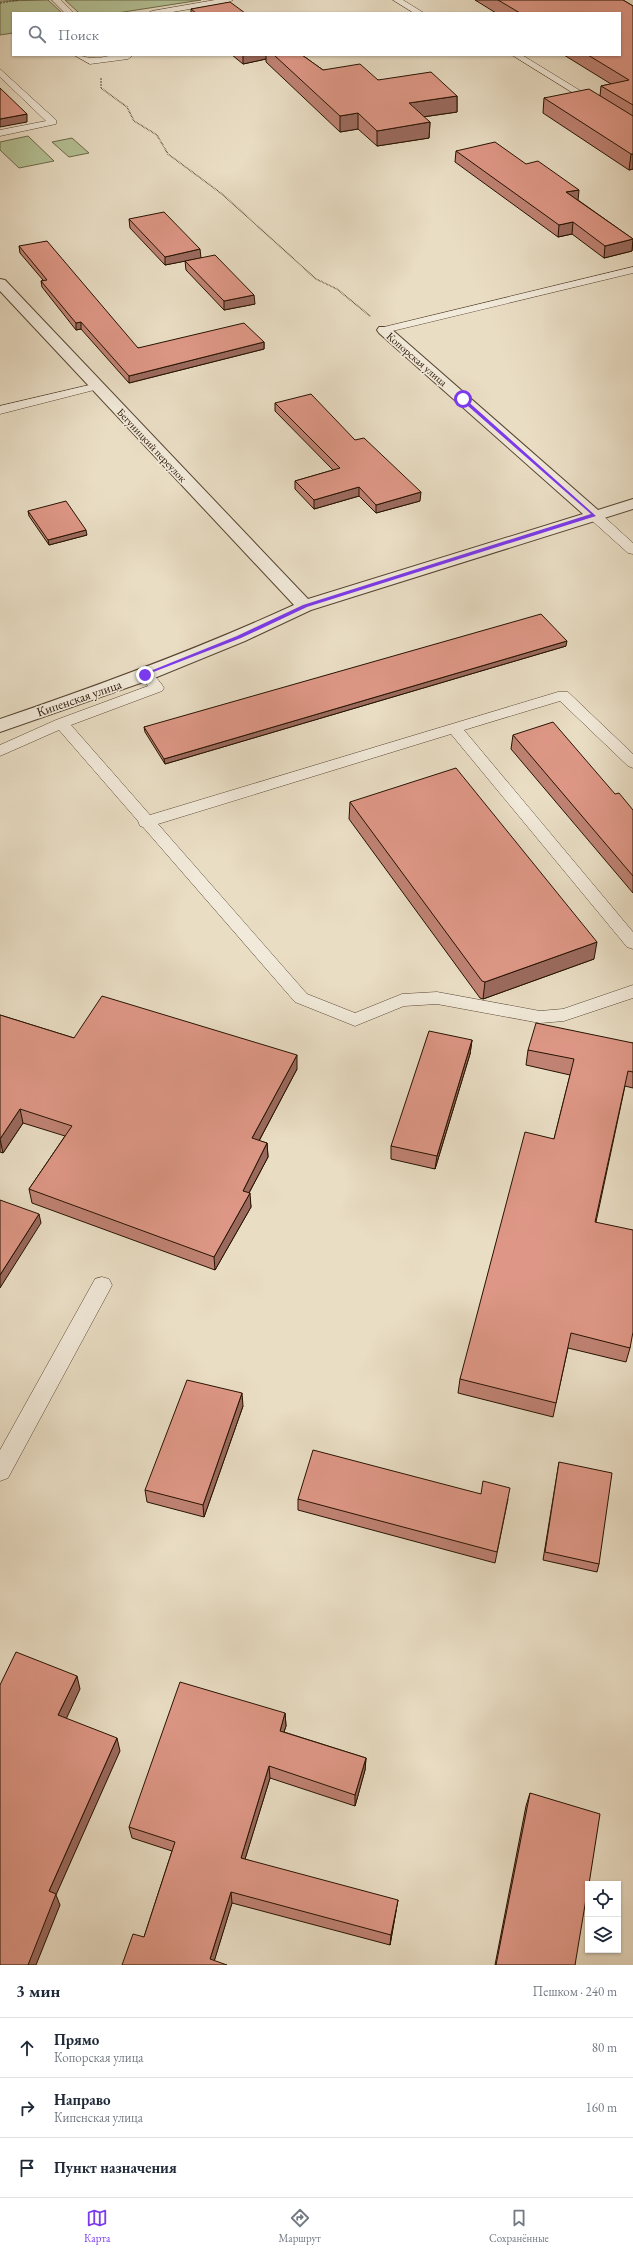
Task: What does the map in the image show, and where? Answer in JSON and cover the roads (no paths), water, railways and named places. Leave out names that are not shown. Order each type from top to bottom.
[{"type":"street","name":"Бегуницкий переулок","points":[[0,283],[305,606]]},
{"type":"street","name":"Копорская улица","points":[[384,330],[594,515]]},
{"type":"street","name":"Кипенская улица","points":[[0,726],[145,675],[239,637],[305,606],[633,504]]},
{"type":"lane","points":[[56,0],[69,12]]},
{"type":"lane","points":[[158,12],[229,0]]},
{"type":"lane","points":[[397,0],[418,12]]},
{"type":"lane","points":[[80,56],[90,61],[128,56]]},
{"type":"lane","points":[[518,56],[633,127]]},
{"type":"lane","points":[[0,72],[53,122],[0,133]]},
{"type":"lane","points":[[384,330],[633,270]]},
{"type":"lane","points":[[0,410],[98,386]]},
{"type":"lane","points":[[594,515],[633,550]]},
{"type":"lane","points":[[0,751],[61,723],[157,688],[145,675]]},
{"type":"lane","points":[[145,822],[563,695],[633,763]]},
{"type":"lane","points":[[61,723],[145,822],[301,998],[355,1020],[402,1000],[438,998],[540,1017],[564,1015],[633,991]]},
{"type":"lane","points":[[454,728],[633,943]]},
{"type":"lane","points":[[0,1471],[102,1285]]}]
